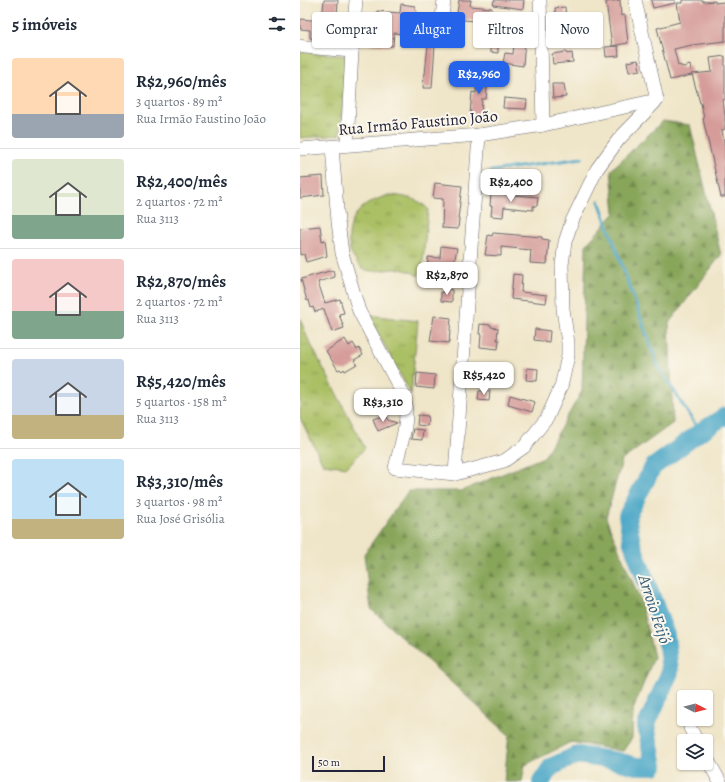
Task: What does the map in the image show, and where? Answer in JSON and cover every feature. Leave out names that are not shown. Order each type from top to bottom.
[{"type":"street","points":[[347,145],[356,0]]},
{"type":"street","points":[[443,12],[444,0]]},
{"type":"street","points":[[540,0],[543,125]]},
{"type":"street","points":[[332,147],[342,253],[359,311],[404,396],[407,408],[406,420],[395,468],[455,474],[504,461],[524,447],[547,418],[560,387],[568,356],[568,343],[563,309],[562,265],[565,242],[572,221],[597,169],[619,139],[657,100],[635,0]]},
{"type":"street","points":[[300,46],[304,48],[352,51]]},
{"type":"street","name":"Rua Irmão Faustino João","points":[[300,149],[479,135],[543,125],[657,100]]},
{"type":"street","points":[[455,474],[479,135]]},
{"type":"street","points":[[690,728],[693,734]]},
{"type":"street","points":[[713,769],[720,782]]},
{"type":"green space","points":[[300,51],[347,56],[340,135],[300,138]]},
{"type":"green space","points":[[663,121],[690,125],[721,255],[669,323],[673,423],[622,460],[606,518],[640,600],[654,657],[633,710],[632,738],[623,751],[571,742],[525,765],[522,782],[504,782],[509,735],[371,609],[364,554],[408,491],[461,491],[544,457],[582,391],[586,245],[615,213],[611,170]]},
{"type":"green space","points":[[389,195],[415,200],[420,202],[428,209],[422,271],[418,276],[401,269],[374,271],[366,270],[362,268],[351,254],[349,246],[349,233],[355,216],[364,206]]},
{"type":"green space","points":[[368,315],[418,321],[411,394]]},
{"type":"green space","points":[[300,318],[307,337],[365,448],[347,467],[323,464],[300,418]]},
{"type":"building","points":[[324,0],[338,0],[337,12],[323,12]]},
{"type":"building","points":[[459,0],[471,0],[470,6],[492,8],[492,12],[473,12],[473,21],[465,20],[465,12],[457,12]]},
{"type":"building","points":[[494,0],[524,0],[523,9],[493,5]]},
{"type":"building","points":[[620,0],[621,16],[625,15],[628,43],[612,46],[606,2]]},
{"type":"building","points":[[651,0],[675,0],[675,3],[653,8]]},
{"type":"building","points":[[682,0],[703,0],[703,2],[715,1],[715,3],[725,2],[725,41],[674,49],[678,65],[684,67],[690,65],[692,75],[670,80],[657,28],[680,22],[677,3],[682,3]]},
{"type":"building","points":[[401,4],[415,6],[416,12],[400,12]]},
{"type":"building","points":[[565,7],[565,12],[555,12],[555,8]]},
{"type":"building","points":[[392,12],[400,13],[400,34],[394,33],[393,46],[392,46]]},
{"type":"building","points":[[300,19],[312,20],[312,38],[310,38],[310,30],[300,29]]},
{"type":"building","points":[[618,46],[619,56],[606,57],[605,47]]},
{"type":"building","points":[[428,48],[435,48],[432,88],[423,88]]},
{"type":"building","points":[[490,48],[498,48],[498,53],[490,52]]},
{"type":"building","points":[[514,48],[524,48],[523,66],[503,63],[505,53],[513,54]]},
{"type":"building","points":[[566,52],[567,54],[572,53],[573,62],[553,64],[552,54]]},
{"type":"building","points":[[725,56],[725,99],[723,100],[725,129],[722,130],[725,149],[725,197],[721,197],[703,119],[701,103],[692,74],[712,72],[710,58]]},
{"type":"building","points":[[638,60],[640,70],[629,72],[627,62]]},
{"type":"building","points":[[477,75],[488,76],[486,99],[482,99],[481,115],[470,114],[472,92],[476,93]]},
{"type":"building","points":[[552,84],[564,84],[566,97],[553,98]]},
{"type":"building","points":[[504,98],[527,100],[526,109],[503,108]]},
{"type":"building","points":[[323,176],[324,195],[300,198],[300,178]]},
{"type":"building","points":[[435,183],[462,186],[458,229],[442,228],[443,199],[433,198]]},
{"type":"building","points":[[491,193],[538,197],[537,206],[533,206],[533,210],[504,207],[503,217],[491,216]]},
{"type":"building","points":[[320,226],[322,241],[325,240],[327,256],[306,262],[304,254],[300,255],[300,228]]},
{"type":"building","points":[[493,233],[542,237],[542,239],[549,240],[547,264],[530,263],[531,250],[501,247],[501,256],[485,255],[488,235],[492,236]]},
{"type":"building","points":[[441,246],[457,248],[453,269],[435,267],[434,272],[427,271],[428,257],[440,258]]},
{"type":"building","points":[[333,270],[335,277],[318,282],[325,303],[340,299],[344,313],[339,314],[344,328],[332,332],[324,309],[315,312],[313,307],[311,308],[309,300],[307,301],[301,279]]},
{"type":"building","points":[[513,274],[522,275],[521,292],[547,295],[546,303],[511,299]]},
{"type":"building","points":[[445,289],[452,290],[452,302],[441,301],[441,292],[445,292]]},
{"type":"building","points":[[434,316],[451,318],[449,343],[430,341]]},
{"type":"building","points":[[480,324],[491,325],[491,327],[498,328],[498,349],[480,347]]},
{"type":"building","points":[[535,329],[550,331],[549,342],[534,340]]},
{"type":"building","points":[[345,339],[349,346],[353,343],[357,350],[359,348],[363,355],[354,360],[357,364],[345,371],[344,369],[342,371],[340,369],[338,370],[326,351]]},
{"type":"building","points":[[478,364],[494,366],[493,375],[477,373]]},
{"type":"building","points":[[527,368],[538,369],[537,381],[526,380]]},
{"type":"building","points":[[417,373],[435,375],[434,389],[416,387]]},
{"type":"building","points":[[479,391],[490,391],[489,401],[478,400]]},
{"type":"building","points":[[510,395],[535,402],[532,412],[508,405]]},
{"type":"building","points":[[385,415],[388,420],[397,423],[378,431],[373,419]]},
{"type":"building","points":[[418,415],[428,416],[427,426],[417,425]]},
{"type":"building","points":[[413,429],[423,430],[422,440],[411,439]]},
{"type":"waterway","points":[[491,171],[582,158]]},
{"type":"waterway","points":[[599,201],[658,366],[700,432]]},
{"type":"waterway","name":"Arroio Feijó","points":[[541,782],[551,767],[577,755],[617,761],[636,766],[654,766],[646,726],[670,672],[666,635],[632,543],[627,516],[653,467],[700,432],[725,416]]}]
